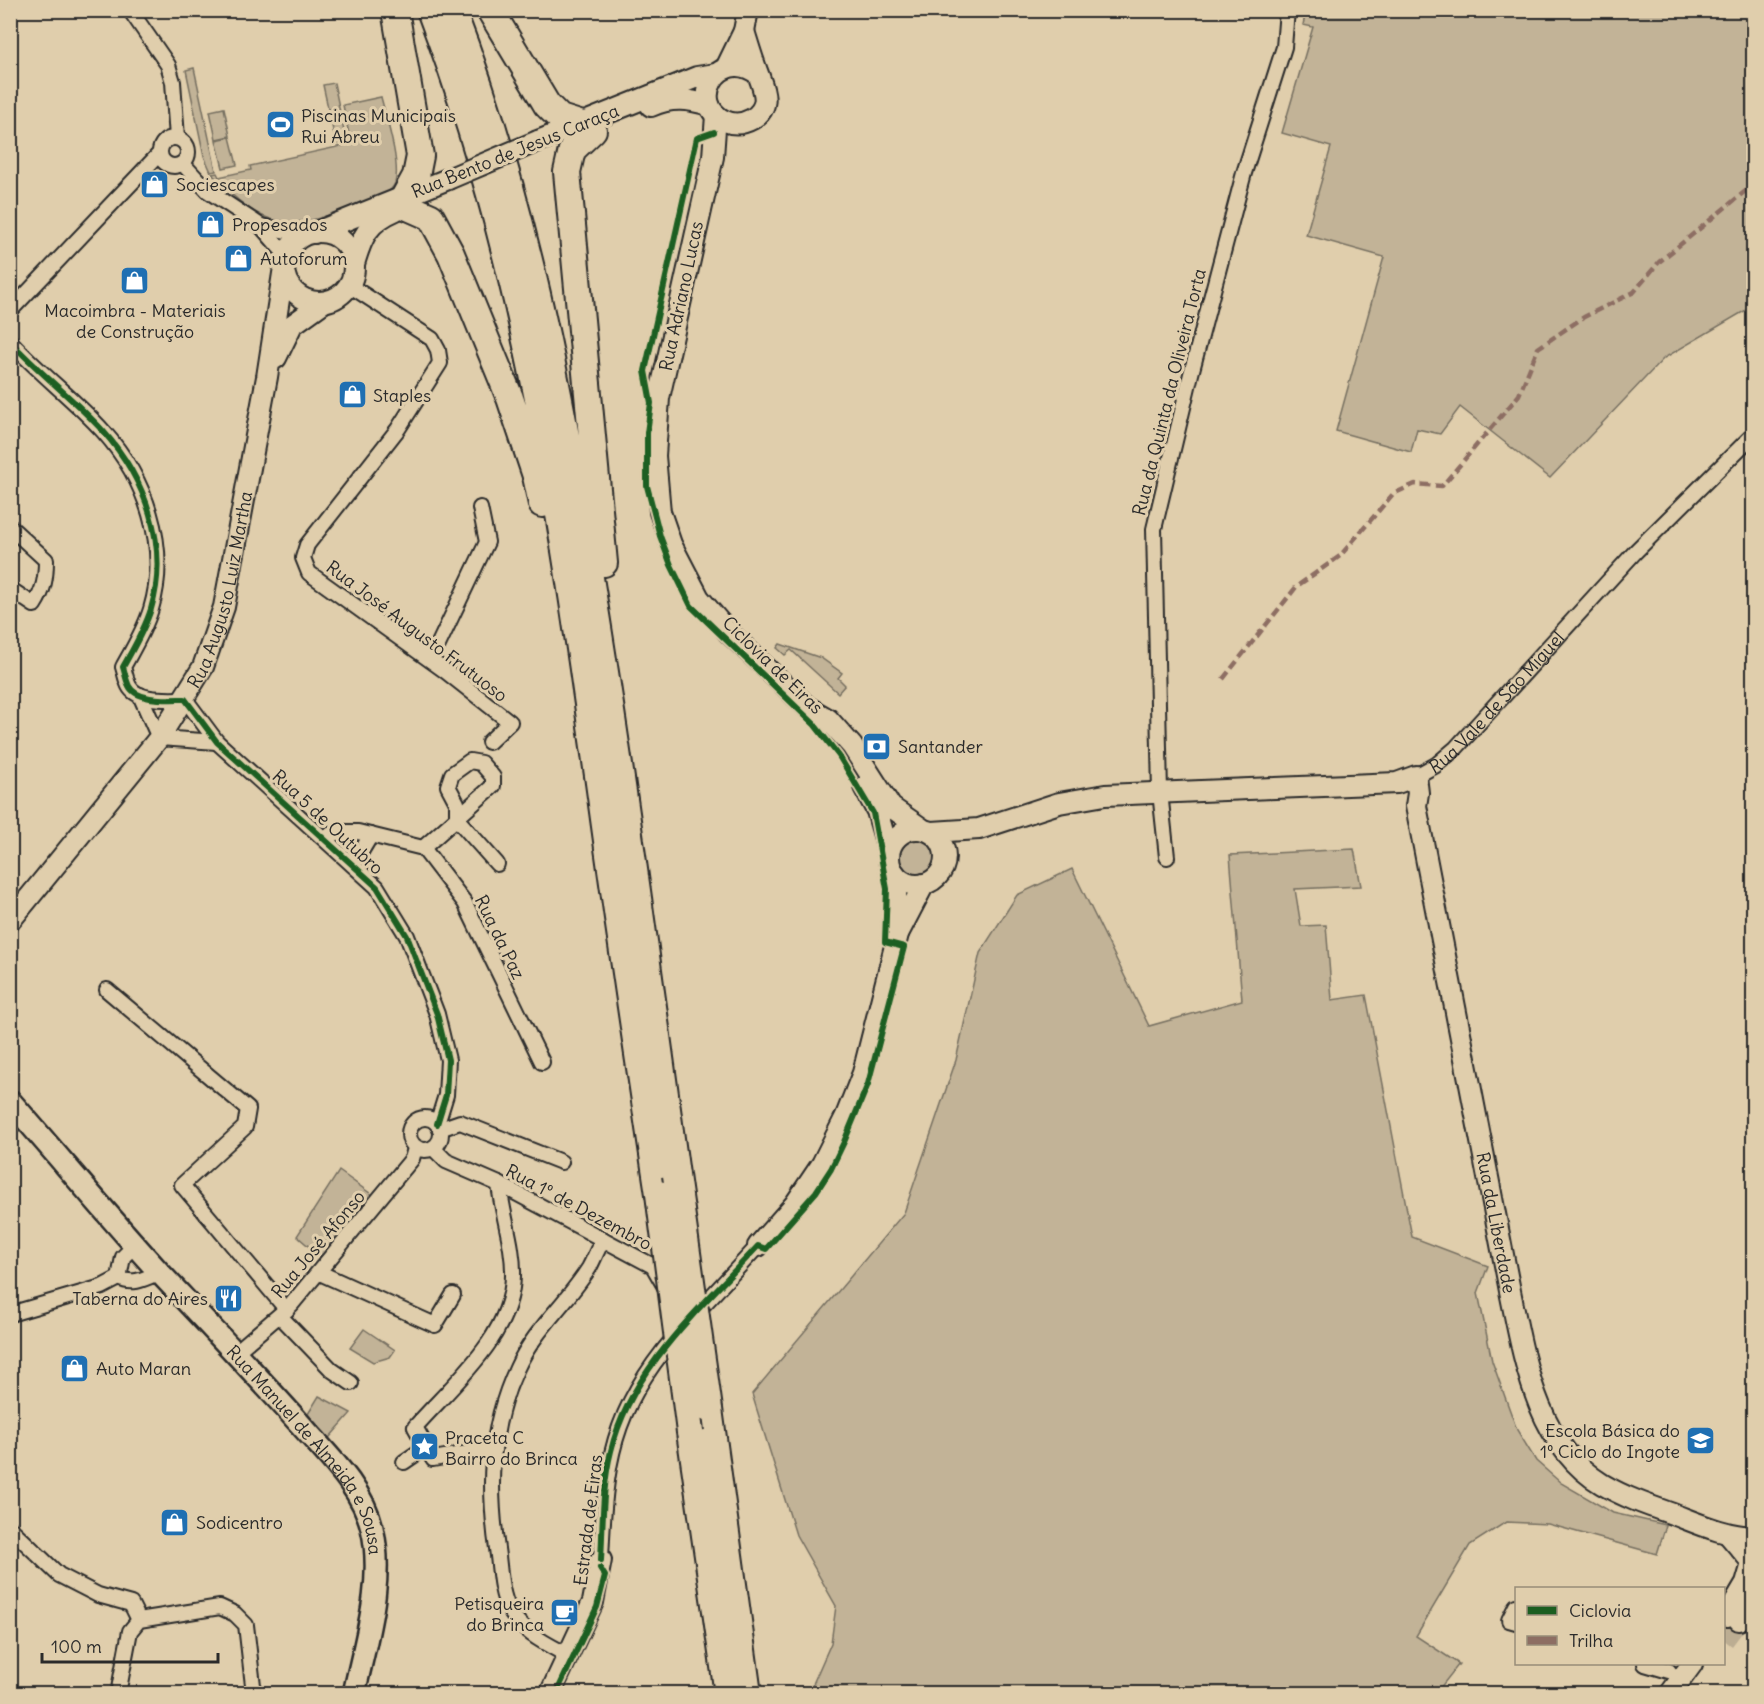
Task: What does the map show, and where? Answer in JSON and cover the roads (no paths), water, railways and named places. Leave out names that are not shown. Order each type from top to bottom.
[{"type":"highway","points":[[394,10],[420,156],[416,176],[405,201],[431,217],[451,254],[510,398],[536,476],[563,607],[598,693]]},
{"type":"highway","points":[[430,10],[500,225],[544,416],[598,693],[675,1175],[748,1694]]},
{"type":"highway","points":[[452,10],[520,214],[563,410],[658,1194],[728,1694]]},
{"type":"highway","points":[[490,10],[547,105],[560,118],[586,127],[572,150],[567,172],[609,614],[598,693]]},
{"type":"main road","name":"Rua Manuel de Almeida e Sousa","points":[[10,1101],[135,1245],[236,1352],[342,1472],[366,1509],[374,1540],[374,1593],[354,1694]]},
{"type":"street","points":[[130,10],[168,65],[173,82],[177,138],[187,146],[189,152],[183,164]]},
{"type":"street","name":"Rua Adriano Lucas","points":[[748,10],[744,31],[721,71],[708,88],[712,110],[713,157],[659,398],[655,456],[660,512],[671,544],[699,598],[728,632],[807,707],[868,792],[884,829],[889,853]]},
{"type":"street","name":"Rua da Quinta da Oliveira Torta","points":[[1167,857],[1160,792],[1154,529],[1217,273],[1244,173],[1284,47],[1287,10]]},
{"type":"street","name":"Rua Adriano Lucas","points":[[713,157],[736,124],[755,117],[765,102],[764,84],[758,74],[744,31]]},
{"type":"street","points":[[721,71],[743,66],[758,74]]},
{"type":"street","name":"Rua Bento de Jesus Caraça","points":[[310,234],[450,184],[697,77],[721,71]]},
{"type":"street","name":"Rua Bento de Jesus Caraça","points":[[586,127],[668,99],[687,99],[712,110]]},
{"type":"street","points":[[712,110],[736,124]]},
{"type":"street","points":[[10,311],[160,153],[165,142],[177,138]]},
{"type":"street","points":[[160,153],[169,165],[183,164]]},
{"type":"street","points":[[183,164],[208,190],[261,226],[285,261],[292,289],[301,297],[312,302],[324,302],[334,299],[349,285],[354,264],[345,244],[326,233],[310,234],[261,226]]},
{"type":"street","name":"Rua Bento de Jesus Caraça","points":[[354,264],[362,237],[373,223],[405,201]]},
{"type":"street","points":[[285,261],[294,243],[310,234]]},
{"type":"street","name":"Rua Augusto Luiz Martha","points":[[10,921],[159,738],[203,667],[224,607],[267,377],[285,261]]},
{"type":"street","name":"Rua José Augusto Frutuoso","points":[[349,285],[432,339],[438,350],[440,363],[398,429],[307,544],[303,558],[309,573],[431,660],[510,722],[489,741]]},
{"type":"street","name":"Rua Augusto Luiz Martha","points":[[267,377],[292,325],[324,302]]},
{"type":"street","points":[[10,341],[102,430],[137,477],[149,511],[158,552],[151,608],[123,667],[130,688],[140,695],[161,699],[185,699]]},
{"type":"street","name":"Rua Vale de São Miguel","points":[[926,830],[979,829],[1059,803],[1105,795],[1397,783],[1416,776],[1436,765],[1456,748],[1636,551],[1754,434]]},
{"type":"street","points":[[431,660],[487,542],[480,508]]},
{"type":"street","points":[[10,528],[46,560],[46,574],[44,590],[34,605],[10,588]]},
{"type":"street","points":[[140,695],[159,738],[217,742]]},
{"type":"street","name":"Rua 5 de Outubro","points":[[185,699],[217,742],[377,887],[407,936],[437,1014],[448,1060],[446,1095],[438,1127]]},
{"type":"street","name":"Rua Adriano Lucas","points":[[807,707],[828,719],[852,746],[891,807],[926,830]]},
{"type":"street","name":"Rua da Liberdade","points":[[1416,776],[1418,793],[1416,806],[1524,1358],[1546,1420],[1563,1447],[1581,1469],[1601,1484],[1624,1496],[1728,1534],[1754,1538]]},
{"type":"street","name":"Rua da Liberdade","points":[[1397,783],[1416,806]]},
{"type":"street","points":[[323,837],[339,832],[371,835],[423,848],[457,819],[496,864]]},
{"type":"street","points":[[912,829],[926,830],[943,844],[946,861],[939,876],[924,884],[908,884],[895,874],[889,853],[897,837],[912,829]]},
{"type":"street","name":"Rua Vale de São Miguel","points":[[946,861],[979,829]]},
{"type":"street","points":[[353,866],[371,835]]},
{"type":"street","name":"Rua da Paz","points":[[423,848],[465,903],[542,1062]]},
{"type":"street","name":"Estrada de Eiras","points":[[895,874],[898,934]]},
{"type":"street","name":"Estrada de Eiras","points":[[550,1694],[570,1656],[593,1602],[601,1560],[607,1468],[618,1427],[636,1390],[657,1358],[795,1204],[822,1164],[846,1116],[863,1072],[898,934],[924,884]]},
{"type":"street","points":[[107,990],[248,1109],[245,1126],[182,1185],[283,1313],[332,1370],[351,1383]]},
{"type":"street","points":[[419,1120],[446,1095]]},
{"type":"street","points":[[425,1118],[438,1127],[440,1139],[433,1148],[421,1150],[415,1148],[409,1133],[414,1122],[425,1118]]},
{"type":"street","points":[[438,1127],[460,1122],[561,1161]]},
{"type":"street","name":"Rua José Afonso","points":[[236,1352],[283,1313],[320,1273],[411,1159],[415,1148]]},
{"type":"street","name":"Rua 1º de Dezembro","points":[[433,1148],[446,1161],[499,1184],[653,1266],[687,1322]]},
{"type":"street","points":[[492,1449],[433,1459],[414,1427],[501,1327],[510,1305],[513,1274],[499,1184]]},
{"type":"street","points":[[570,1656],[533,1636],[509,1610],[504,1594],[492,1510],[492,1449],[508,1390],[518,1366],[536,1335],[589,1268],[603,1239]]},
{"type":"street","points":[[119,1278],[123,1257],[135,1245]]},
{"type":"street","points":[[11,1314],[102,1287],[119,1278],[131,1282],[141,1281],[160,1272]]},
{"type":"street","points":[[320,1273],[435,1325],[453,1295]]},
{"type":"street","points":[[404,1462],[426,1447]]},
{"type":"street","points":[[11,1530],[59,1575],[98,1594],[130,1604],[139,1620]]},
{"type":"street","name":"Rua da Liberdade","points":[[1728,1534],[1752,1562]]},
{"type":"street","points":[[1752,1562],[1733,1618],[1754,1602]]},
{"type":"street","points":[[118,1694],[130,1631],[139,1620],[220,1607],[235,1614],[246,1625],[254,1694]]},
{"type":"street","points":[[1515,1608],[1509,1620],[1515,1622]]},
{"type":"street","points":[[1648,1665],[1669,1671]]},
{"type":"street","points":[[1670,1694],[1691,1665]]},
{"type":"street","points":[[1687,1694],[1705,1665]]},
{"type":"tunnel","points":[[1725,1639],[1739,1620]]},
{"type":"place","name":"Piscinas Municipais Rui Abreu","points":[[280,125]]},
{"type":"place","name":"Sociescapes","points":[[155,184]]},
{"type":"place","name":"Propesados","points":[[211,224]]},
{"type":"place","name":"Autoforum","points":[[239,258]]},
{"type":"place","name":"Macoimbra - Materiais de Construção","points":[[135,281]]},
{"type":"place","name":"Staples","points":[[352,395]]},
{"type":"place","name":"Santander","points":[[877,746]]},
{"type":"place","name":"Taberna do Aires","points":[[229,1298]]},
{"type":"place","name":"Auto Maran","points":[[75,1368]]},
{"type":"place","name":"Escola Básica do 1º Ciclo do Ingote","points":[[1701,1440]]},
{"type":"place","name":"Praceta C Bairro do Brinca","points":[[424,1447]]},
{"type":"place","name":"Sodicentro","points":[[175,1522]]},
{"type":"place","name":"Petisqueira do Brinca","points":[[565,1613]]}]
